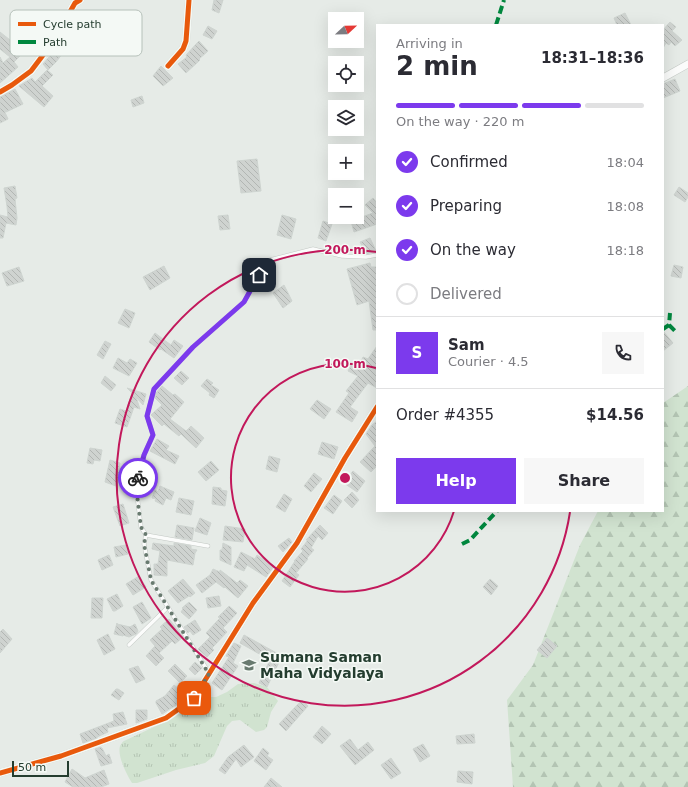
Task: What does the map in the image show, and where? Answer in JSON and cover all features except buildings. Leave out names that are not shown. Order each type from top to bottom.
[{"type":"street","points":[[73,4],[80,0]]},
{"type":"street","points":[[168,66],[183,49],[186,41],[190,0]]},
{"type":"street","points":[[0,92],[31,71],[42,56]]},
{"type":"street","points":[[664,77],[688,64]]},
{"type":"street","points":[[0,773],[61,756],[166,718],[194,698],[253,603],[298,543],[345,458],[376,410]]},
{"type":"lane","points":[[209,674],[151,580],[144,544],[146,535],[141,527],[137,495],[138,475],[144,455],[153,435],[147,416],[154,389],[193,347],[244,302],[266,261],[313,249],[342,256],[366,257],[376,255]]},
{"type":"lane","points":[[146,535],[208,546]]},
{"type":"lane","points":[[129,645],[168,607]]},
{"type":"green space","points":[[688,386],[688,787],[513,787],[507,700],[533,665],[580,545],[597,512],[664,512],[664,402]]},
{"type":"green space","points":[[254,683],[267,687],[278,701],[271,712],[267,727],[264,730],[256,732],[240,720],[232,721],[227,726],[214,756],[205,763],[176,770],[137,783],[132,783],[121,760],[119,750],[124,741],[173,718],[205,695],[216,697],[227,692],[238,684]]},
{"type":"marked path","points":[[496,24],[504,0]]},
{"type":"marked path","points":[[664,328],[669,325],[670,313]]},
{"type":"marked path","points":[[669,325],[675,331]]},
{"type":"marked path","points":[[462,544],[470,540],[496,512]]},
{"type":"cycle path","points":[[71,10],[75,3],[80,0]]},
{"type":"cycle path","points":[[168,66],[183,49],[186,41],[189,0]]},
{"type":"cycle path","points":[[0,92],[31,71],[42,56]]},
{"type":"cycle path","points":[[0,773],[61,756],[166,718],[194,698],[253,603],[297,543],[345,458],[376,409]]},
{"type":"way so far","points":[[138,478],[137,495],[141,527],[146,535],[144,544],[151,580],[209,674],[194,698]]},
{"type":"place","name":"Sumana Saman Maha Vidyalaya","points":[[249,665]]},
{"type":"route","points":[[138,478],[144,455],[153,435],[147,416],[154,389],[193,347],[244,302],[259,275]]}]
